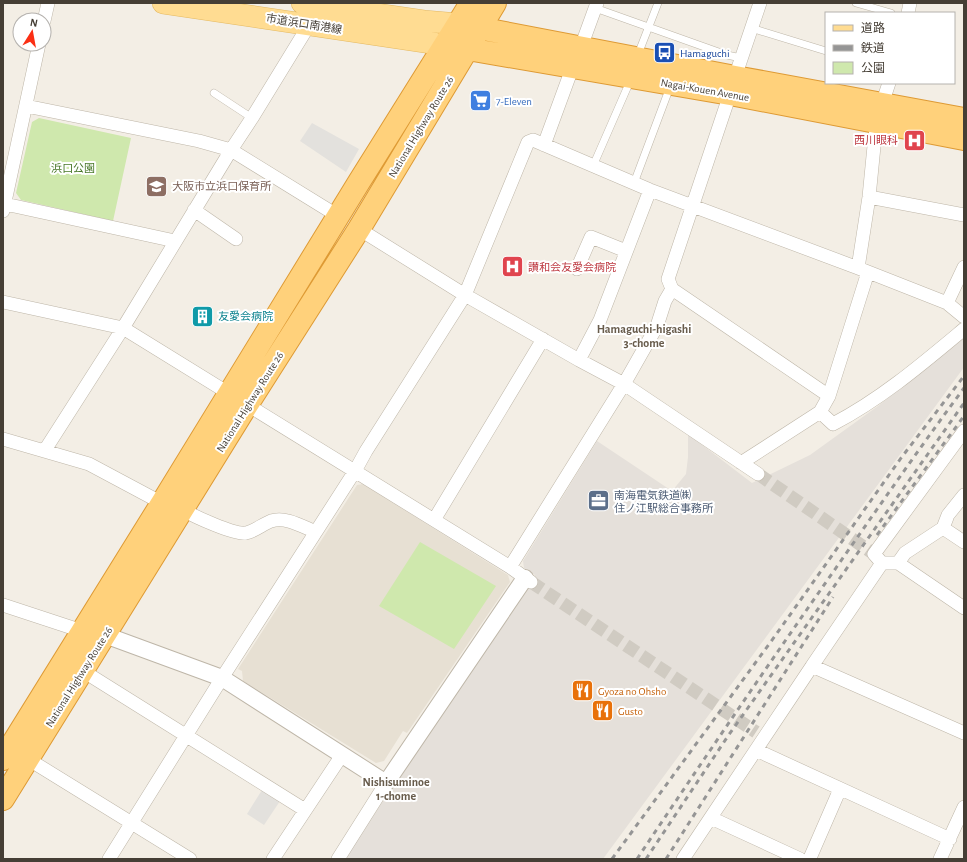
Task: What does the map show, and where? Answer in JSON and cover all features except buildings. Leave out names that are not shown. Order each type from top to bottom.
[{"type":"highway","name":"National Highway Route 26","points":[[3,800],[11,752],[82,631],[471,3]]},
{"type":"highway","name":"National Highway Route 26","points":[[11,752],[83,671],[247,405],[359,229],[469,49],[495,3]]},
{"type":"highway","name":"Nagai-Kouen Avenue","points":[[459,24],[480,28],[577,57],[634,68],[735,76],[880,113],[964,139]]},
{"type":"highway","name":"Nagai-Kouen Avenue","points":[[446,45],[469,49],[577,57]]},
{"type":"highway","name":"Nagai-Kouen Avenue","points":[[634,68],[670,85],[735,76]]},
{"type":"highway","name":"Nagai-Kouen Avenue","points":[[880,113],[964,119]]},
{"type":"main road","name":"市道浜口南港線","points":[[163,3],[446,45]]},
{"type":"main road","name":"市道浜口南港線","points":[[306,3],[424,21],[459,24]]},
{"type":"street","points":[[760,3],[668,279],[672,289],[829,396]]},
{"type":"street","points":[[544,145],[596,5]]},
{"type":"street","points":[[45,450],[123,328],[194,210],[309,25]]},
{"type":"street","points":[[37,52],[4,208],[175,241]]},
{"type":"street","points":[[741,463],[820,412],[829,396],[863,270],[869,197],[880,113],[889,84]]},
{"type":"street","points":[[26,106],[231,150],[338,216]]},
{"type":"street","points":[[109,859],[465,295],[528,142],[533,140],[650,190],[863,270],[947,304],[964,317]]},
{"type":"street","points":[[579,360],[600,320],[650,190]]},
{"type":"street","points":[[869,197],[964,214]]},
{"type":"street","points":[[194,210],[236,239]]},
{"type":"street","points":[[359,229],[465,295],[624,384],[758,474]]},
{"type":"street","points":[[577,269],[591,237],[626,251]]},
{"type":"street","points":[[947,304],[964,267]]},
{"type":"street","points":[[510,567],[624,384],[657,326],[665,301],[672,289]]},
{"type":"street","points":[[3,302],[123,328],[510,567],[528,580],[386,783],[338,859]]},
{"type":"street","points":[[820,412],[833,424],[857,412],[899,383],[964,329]]},
{"type":"street","points":[[434,520],[543,339]]},
{"type":"street","points":[[964,431],[874,554],[882,563],[898,563],[964,608]]},
{"type":"street","points":[[3,439],[90,464],[162,503]]},
{"type":"street","points":[[898,563],[906,553],[943,528],[948,515],[964,495]]},
{"type":"street","points":[[182,510],[226,529],[245,533],[273,520],[285,520],[316,532]]},
{"type":"street","points":[[943,528],[964,542]]},
{"type":"street","points":[[683,859],[756,750],[760,734],[812,666],[882,563]]},
{"type":"street","points":[[3,605],[82,631]]},
{"type":"street","points":[[105,635],[222,678],[386,783]]},
{"type":"street","points":[[812,666],[964,733]]},
{"type":"street","points":[[83,671],[305,810]]},
{"type":"street","points":[[756,750],[950,839]]},
{"type":"street","points":[[11,752],[190,859]]},
{"type":"street","points":[[273,859],[342,755]]},
{"type":"street","points":[[711,818],[807,859],[840,789]]},
{"type":"street","points":[[940,859],[964,807]]},
{"type":"lane","points":[[593,166],[634,68],[658,3]]},
{"type":"lane","points":[[856,4],[887,12]]},
{"type":"lane","points":[[596,5],[649,27],[727,55],[735,76]]},
{"type":"lane","points":[[752,28],[825,51]]},
{"type":"lane","points":[[634,183],[670,85]]},
{"type":"lane","points":[[214,93],[252,118]]},
{"type":"shaded area","points":[[312,123],[359,149],[346,172],[300,141]]},
{"type":"shaded area","points":[[964,338],[964,368],[603,859],[344,859],[535,575],[524,568],[523,561],[597,441],[672,491],[686,474],[688,434],[752,483],[810,455],[878,406]]},
{"type":"shaded area","points":[[363,484],[508,575],[510,582],[407,733],[403,731],[384,761],[376,763],[243,681],[242,671],[238,669],[357,485]]},
{"type":"shaded area","points":[[262,790],[280,801],[264,825],[247,814]]},
{"type":"green space","name":"浜口公園","points":[[39,118],[131,138],[113,221],[21,200],[16,193],[32,122]]},
{"type":"green space","points":[[420,542],[496,586],[454,649],[379,606]]},
{"type":"tunnel","points":[[758,474],[874,554]]},
{"type":"tunnel","points":[[531,582],[756,732]]},
{"type":"railway","points":[[612,859],[775,636],[901,458],[964,376]]},
{"type":"railway","points":[[637,859],[787,638],[964,388]]},
{"type":"railway","points":[[646,859],[728,736],[964,403]]},
{"type":"railway","points":[[877,535],[964,416]]},
{"type":"railway","points":[[666,859],[833,597]]},
{"type":"place","name":"Hamaguchi","points":[[665,53]]},
{"type":"place","name":"7-Eleven","points":[[481,101]]},
{"type":"place","name":"西川眼科","points":[[914,140]]},
{"type":"place","name":"大阪市立浜口保育所","points":[[156,186]]},
{"type":"place","name":"讃和会友愛会病院","points":[[512,267]]},
{"type":"place","name":"友愛会病院","points":[[202,316]]},
{"type":"place","name":"南海電気鉄道㈱ 住ノ江駅総合事務所","points":[[599,501]]},
{"type":"place","name":"Gyoza no Ohsho","points":[[583,691]]},
{"type":"place","name":"Gusto","points":[[603,711]]},
{"type":"district","name":"Hamaguchi-higashi 3-chome","points":[[644,336]]},
{"type":"district","name":"Nishisuminoe 1-chome","points":[[396,789]]}]
